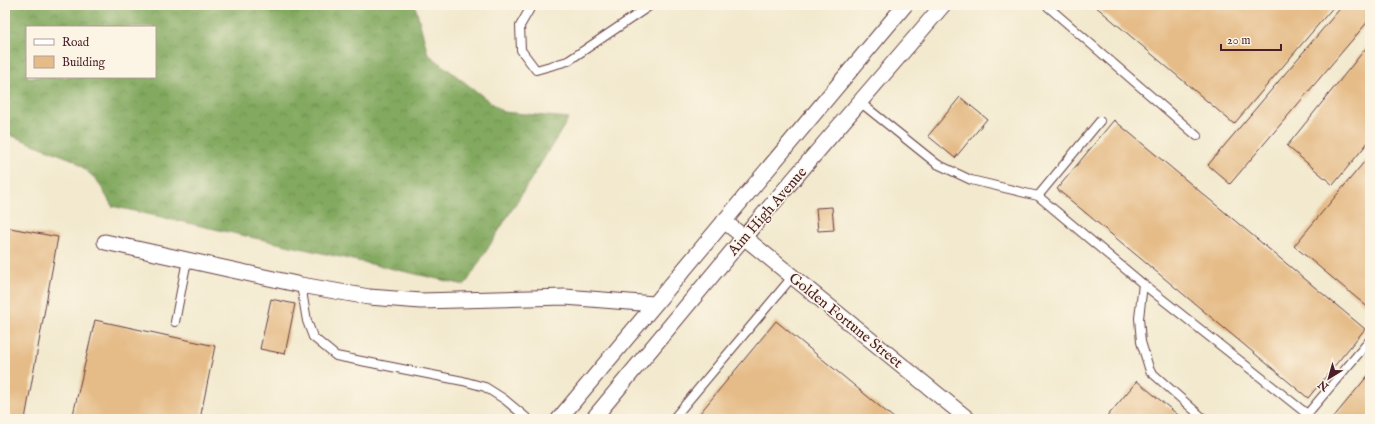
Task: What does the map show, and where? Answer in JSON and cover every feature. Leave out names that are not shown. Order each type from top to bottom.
[{"type":"street","name":"Aim High Avenue","points":[[559,419],[905,5]]},
{"type":"street","name":"Aim High Avenue","points":[[593,419],[744,237],[943,5]]},
{"type":"street","name":"Golden Fortune Street","points":[[724,221],[968,419]]},
{"type":"street","points":[[105,242],[301,285],[369,297],[421,301],[564,297],[654,304]]},
{"type":"lane","points":[[532,5],[520,26],[521,50],[536,70],[568,61],[652,5]]},
{"type":"lane","points":[[1046,5],[1197,136]]},
{"type":"lane","points":[[861,102],[937,164],[971,180],[1038,196],[1142,284],[1305,416],[1370,340]]},
{"type":"lane","points":[[1038,196],[1100,121]]},
{"type":"lane","points":[[175,322],[187,260]]},
{"type":"lane","points":[[674,419],[793,276]]},
{"type":"lane","points":[[1142,284],[1139,318],[1141,342],[1150,371],[1204,419]]},
{"type":"lane","points":[[301,285],[307,321],[313,337],[336,356],[463,381],[485,387],[504,399],[528,419]]},
{"type":"green space","points":[[5,5],[415,5],[428,54],[503,112],[569,118],[465,285],[112,206],[97,180],[74,160],[5,133]]},
{"type":"building","points":[[1094,5],[1335,5],[1234,124]]},
{"type":"building","points":[[1343,5],[1370,5],[1370,19],[1230,184],[1208,165]]},
{"type":"building","points":[[1370,43],[1370,140],[1333,185],[1287,146]]},
{"type":"building","points":[[960,97],[987,119],[955,158],[928,136]]},
{"type":"building","points":[[1114,120],[1365,329],[1308,398],[1057,189]]},
{"type":"building","points":[[1370,155],[1370,309],[1294,246]]},
{"type":"building","points":[[832,207],[834,230],[818,231],[816,208]]},
{"type":"building","points":[[5,227],[58,237],[25,419],[5,419]]},
{"type":"building","points":[[271,299],[295,304],[285,354],[260,349]]},
{"type":"building","points":[[95,320],[215,346],[200,419],[72,419]]},
{"type":"building","points":[[776,321],[895,419],[695,419]]},
{"type":"building","points":[[1370,373],[1370,419],[1332,419]]},
{"type":"building","points":[[1137,381],[1183,419],[1105,419]]}]
